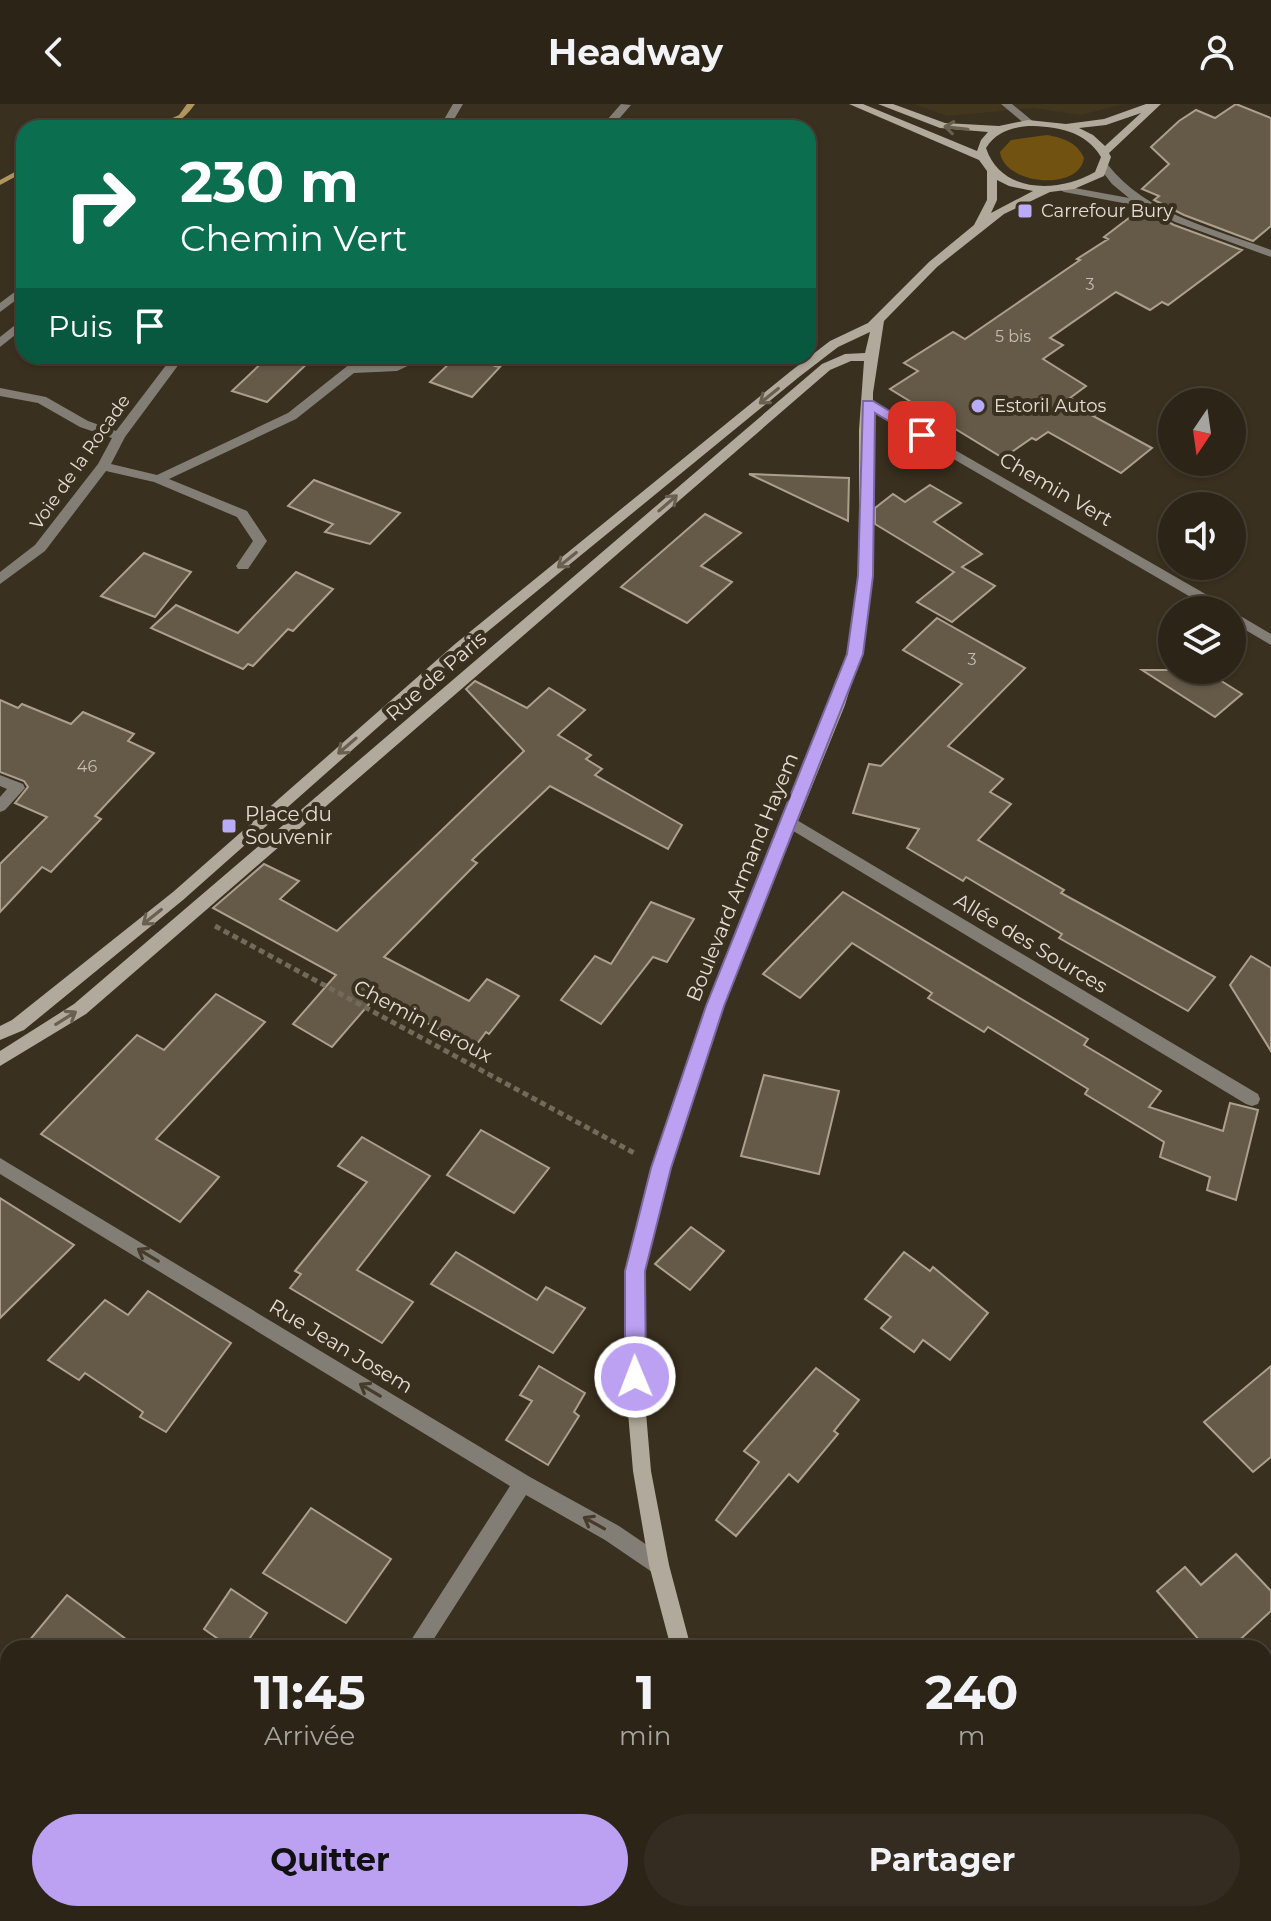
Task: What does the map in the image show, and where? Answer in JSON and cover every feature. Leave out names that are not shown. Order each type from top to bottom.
[{"type":"main road","points":[[854,104],[982,157],[992,171],[1015,184],[1046,190],[1064,189],[1092,180],[1104,167],[1104,152],[1089,136],[1064,126]]},
{"type":"main road","points":[[883,104],[944,126],[1000,129],[1030,123],[1064,126],[1106,122],[1156,104]]},
{"type":"main road","points":[[1104,152],[1156,104]]},
{"type":"main road","points":[[982,157],[984,141],[1000,129]]},
{"type":"main road","name":"Rue de Paris","points":[[978,229],[992,200],[992,171]]},
{"type":"main road","name":"Rue de Paris","points":[[816,359],[835,344],[878,320],[892,302],[978,229],[1033,193],[1046,190]]},
{"type":"main road","points":[[871,357],[878,320]]},
{"type":"main road","name":"Rue de Paris","points":[[0,1059],[80,1009],[826,367],[849,357],[871,357]]},
{"type":"main road","name":"Boulevard Armand Hayem","points":[[679,1640],[659,1565],[642,1471],[636,1401],[635,1271],[661,1168],[715,1006],[838,705],[858,641],[865,576],[871,357]]},
{"type":"main road","name":"Rue de Paris","points":[[0,1033],[18,1025],[178,896],[460,647],[810,364]]},
{"type":"street","points":[[1006,104],[1030,123]]},
{"type":"street","points":[[612,120],[626,105]]},
{"type":"street","points":[[1104,167],[1120,187],[1163,210],[1271,254]]},
{"type":"street","points":[[1064,189],[1108,195],[1163,210]]},
{"type":"street","points":[[0,309],[16,295]]},
{"type":"street","name":"Voie de la Rocade","points":[[0,579],[40,548],[103,466],[119,436],[173,364]]},
{"type":"street","points":[[158,479],[292,416],[357,364]]},
{"type":"street","points":[[351,369],[404,364]]},
{"type":"street","points":[[0,392],[42,400],[84,424],[119,436]]},
{"type":"street","name":"Chemin Vert","points":[[868,404],[1199,596]]},
{"type":"street","points":[[103,466],[158,479],[242,514],[260,541],[243,566]]},
{"type":"street","points":[[1246,625],[1271,640]]},
{"type":"street","points":[[0,780],[18,788],[0,806]]},
{"type":"street","name":"Allée des Sources","points":[[790,822],[1252,1099]]},
{"type":"street","name":"Rue Jean Josem","points":[[0,1165],[523,1483],[612,1533],[659,1565]]},
{"type":"street","points":[[421,1640],[523,1483]]},
{"type":"path","name":"Chemin Leroux","points":[[192,913],[661,1168]]},
{"type":"shaded area","points":[[914,104],[1123,104],[1081,115],[1033,108],[947,116]]},
{"type":"shaded area","points":[[1047,135],[1064,139],[1078,148],[1084,158],[1079,169],[1056,180],[1042,180],[1014,172],[1005,163],[1000,152],[1011,140]]},
{"type":"building","points":[[1236,104],[1271,118],[1271,226],[1253,241],[1184,215],[1154,200],[1159,196],[1142,189],[1169,164],[1151,147],[1179,121],[1196,110],[1215,118]]},
{"type":"building","points":[[1142,208],[1174,225],[1242,250],[1168,305],[1162,302],[1150,310],[1116,292],[1050,338],[1063,345],[1043,359],[1086,386],[1070,398],[1098,413],[1093,416],[1152,448],[1121,473],[1048,432],[1036,440],[1032,438],[1003,458],[890,389],[918,371],[904,363],[953,332],[965,339],[1080,260],[1077,259],[1108,239],[1104,237]]},
{"type":"building","points":[[261,364],[307,364],[267,402],[232,391]]},
{"type":"building","points":[[449,364],[497,364],[495,366],[500,367],[472,397],[430,382]]},
{"type":"building","points":[[749,474],[849,478],[848,521]]},
{"type":"building","points":[[314,480],[400,513],[370,544],[325,532],[333,524],[288,506]]},
{"type":"building","points":[[930,485],[961,503],[934,522],[982,554],[962,567],[995,586],[952,622],[917,602],[954,572],[875,524],[875,508],[893,494],[905,502]]},
{"type":"building","points":[[705,514],[741,533],[701,566],[732,582],[687,623],[621,587]]},
{"type":"building","points":[[144,553],[191,572],[155,617],[101,596]]},
{"type":"building","points":[[296,572],[333,589],[293,631],[288,629],[253,666],[248,664],[243,669],[151,628],[176,605],[238,633]]},
{"type":"building","points":[[937,618],[1025,668],[948,746],[1003,779],[990,792],[1011,804],[978,840],[1064,890],[1061,893],[1215,977],[1188,1011],[1059,938],[1062,934],[966,877],[963,881],[907,848],[919,829],[853,813],[869,764],[881,766],[962,684],[903,650]]},
{"type":"building","points":[[1142,670],[1158,670],[1158,680]]},
{"type":"building","points":[[475,681],[527,708],[549,688],[585,710],[558,735],[591,755],[586,759],[602,769],[595,775],[682,825],[668,849],[550,786],[472,860],[477,863],[384,957],[469,1001],[487,979],[519,996],[489,1034],[486,1032],[474,1048],[376,996],[332,1047],[293,1024],[336,975],[213,908],[264,864],[299,881],[280,899],[337,931],[524,751],[466,689]]},
{"type":"building","points":[[1164,684],[1226,684],[1242,694],[1215,717]]},
{"type":"building","points":[[0,700],[18,708],[22,704],[71,724],[83,712],[134,734],[128,741],[154,753],[95,816],[101,819],[51,872],[42,867],[0,912],[0,864],[47,817],[15,803],[28,787],[24,781],[0,772]]},
{"type":"building","points":[[843,892],[1088,1039],[1084,1045],[1161,1091],[1149,1107],[1223,1131],[1230,1103],[1258,1110],[1236,1200],[1207,1190],[1210,1177],[1160,1157],[1164,1142],[1085,1094],[1088,1089],[988,1027],[984,1032],[928,998],[932,993],[852,943],[800,998],[763,974]]},
{"type":"building","points":[[651,902],[694,919],[667,962],[653,957],[601,1024],[561,1000],[595,956],[611,964]]},
{"type":"building","points":[[1251,956],[1271,968],[1271,1051],[1230,985]]},
{"type":"building","points":[[216,994],[265,1022],[156,1139],[219,1177],[180,1222],[41,1134],[137,1035],[164,1050]]},
{"type":"building","points":[[764,1075],[839,1091],[819,1174],[741,1156]]},
{"type":"building","points":[[481,1130],[549,1168],[514,1213],[447,1175]]},
{"type":"building","points":[[362,1137],[430,1176],[357,1270],[413,1302],[382,1343],[290,1288],[301,1274],[295,1271],[367,1182],[338,1166]]},
{"type":"building","points":[[0,1198],[74,1245],[0,1318]]},
{"type":"building","points":[[691,1227],[724,1251],[690,1290],[655,1264]]},
{"type":"building","points":[[456,1252],[537,1300],[546,1287],[585,1308],[553,1353],[431,1284]]},
{"type":"building","points":[[904,1252],[930,1271],[933,1267],[988,1313],[950,1360],[923,1340],[914,1352],[881,1328],[891,1317],[865,1299]]},
{"type":"building","points":[[148,1291],[231,1343],[166,1432],[140,1417],[143,1412],[85,1373],[79,1380],[48,1360],[105,1300],[128,1315]]},
{"type":"building","points":[[539,1366],[585,1393],[574,1412],[579,1416],[548,1465],[506,1440],[532,1401],[520,1395]]},
{"type":"building","points":[[1271,1366],[1271,1457],[1253,1472],[1204,1422]]},
{"type":"building","points":[[816,1368],[859,1400],[834,1431],[838,1434],[798,1482],[789,1474],[736,1536],[716,1520],[759,1462],[744,1451]]},
{"type":"building","points":[[311,1508],[391,1559],[346,1623],[263,1573]]},
{"type":"building","points":[[1236,1554],[1271,1591],[1271,1611],[1240,1640],[1199,1640],[1157,1591],[1185,1567],[1201,1585]]},
{"type":"building","points":[[231,1589],[267,1613],[248,1640],[220,1640],[204,1629]]},
{"type":"building","points":[[67,1595],[127,1640],[30,1640]]},
{"type":"waterway","points":[[175,120],[182,117],[191,104]]},
{"type":"waterway","points":[[0,183],[16,174]]},
{"type":"place","name":"Carrefour Bury","points":[[1025,211]]},
{"type":"place","name":"Estoril Autos","points":[[978,406]]},
{"type":"place","name":"Place du Souvenir","points":[[229,826]]},
{"type":"route","points":[[635,1377],[635,1271],[661,1168],[715,1006],[838,705],[855,654],[863,614],[865,576],[868,404],[922,435]]}]
